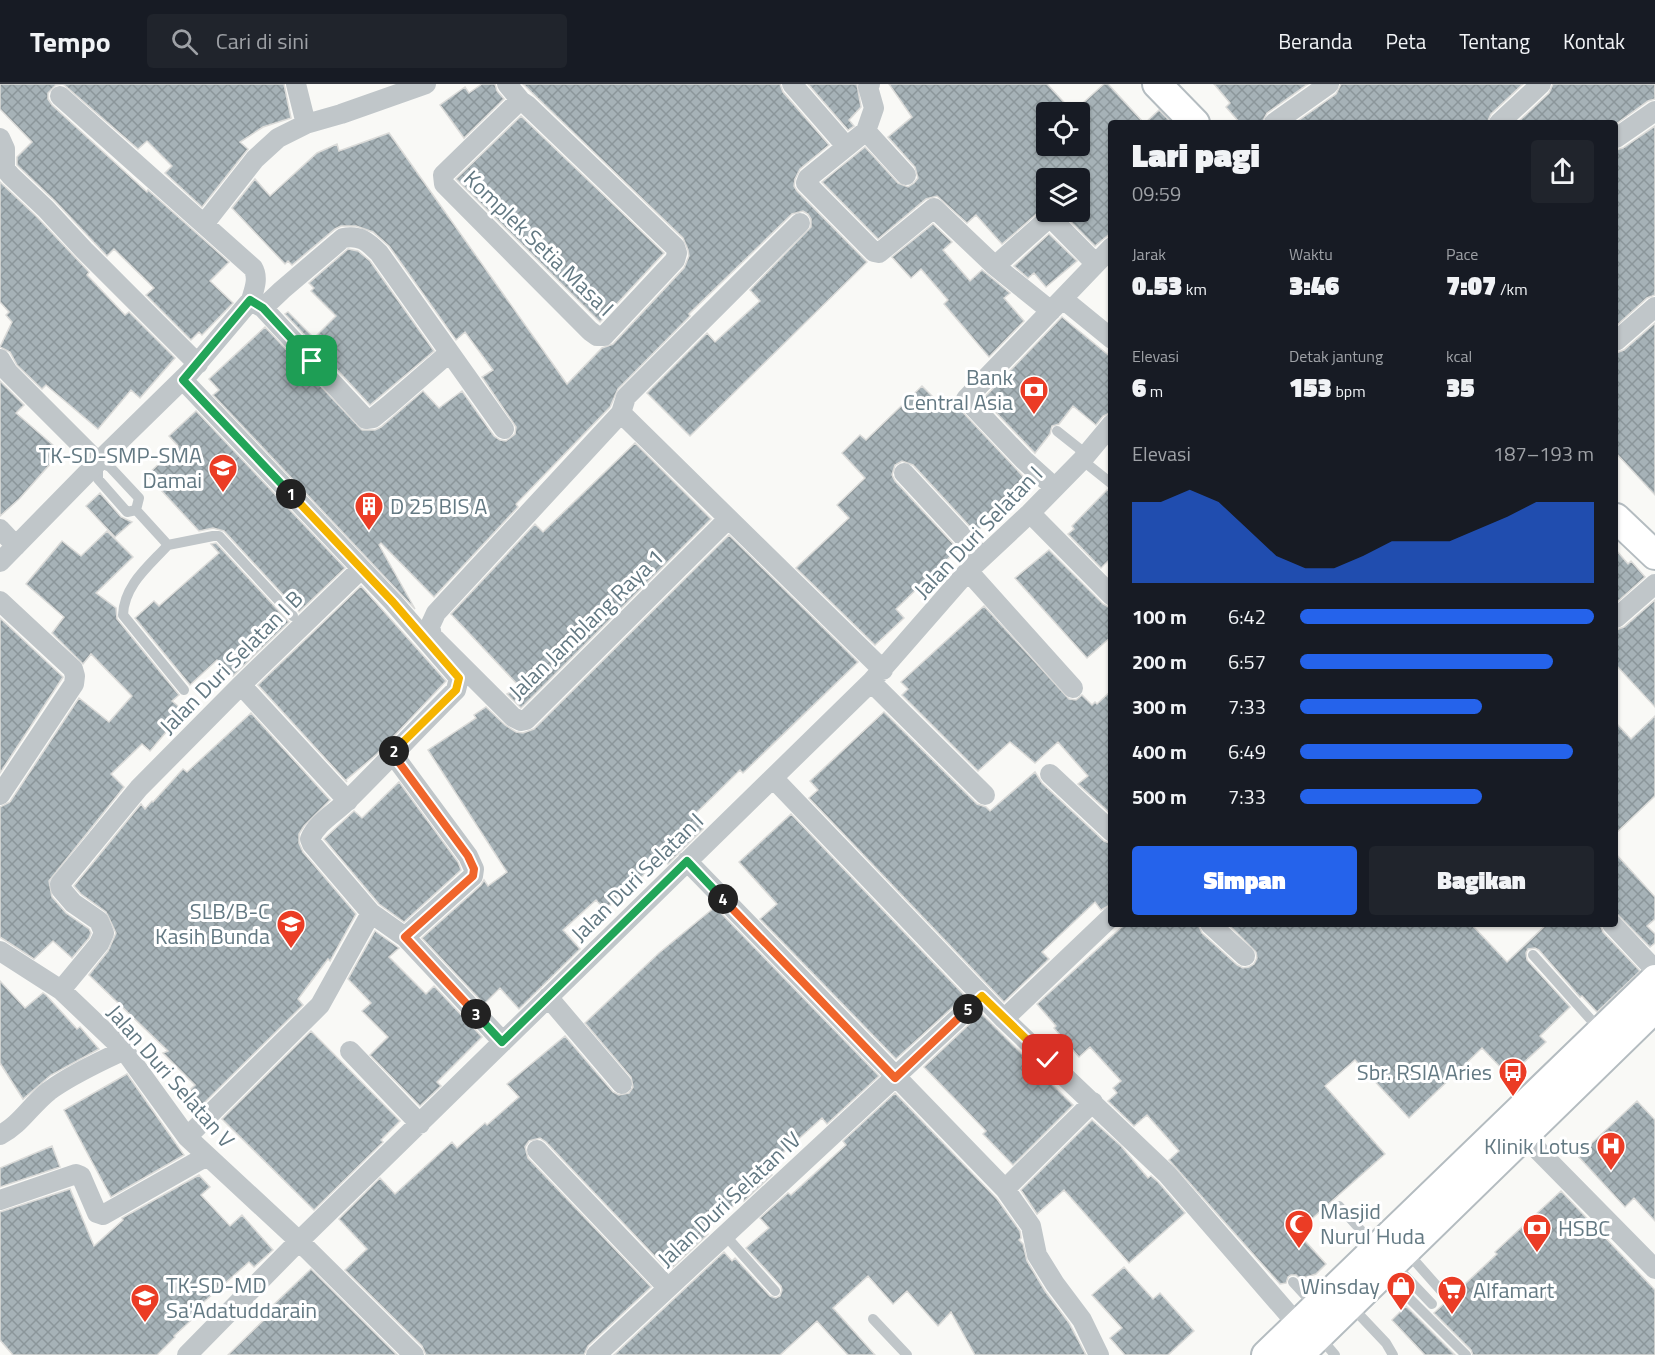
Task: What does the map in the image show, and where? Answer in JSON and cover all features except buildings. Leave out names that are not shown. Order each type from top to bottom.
[{"type":"main road","points":[[1157,84],[1192,120]]},
{"type":"main road","points":[[1618,520],[1655,555]]},
{"type":"main road","points":[[1313,1335],[1515,1128],[1601,1031],[1655,979]]},
{"type":"main road","points":[[1515,1128],[1655,1008]]},
{"type":"main road","points":[[1266,1355],[1313,1335],[1350,1305],[1390,1258]]},
{"type":"street","points":[[296,84],[306,124]]},
{"type":"street","points":[[204,224],[255,159],[278,138],[306,124],[426,84]]},
{"type":"street","name":"Komplek Setia Masa I","points":[[507,84],[521,101],[536,112],[675,247],[677,253],[675,260],[604,336],[597,336],[590,332],[444,184],[442,179],[443,175],[466,152],[521,101]]},
{"type":"street","points":[[792,84],[846,146]]},
{"type":"street","points":[[870,84],[868,87],[874,108],[866,131],[808,178],[806,183],[874,252],[879,253],[934,208],[995,266],[1108,337]]},
{"type":"street","points":[[1278,120],[1329,84]]},
{"type":"street","points":[[1502,120],[1541,84]]},
{"type":"street","points":[[60,96],[253,268],[261,298],[366,419],[373,418],[449,353]]},
{"type":"street","points":[[1618,137],[1655,111]]},
{"type":"street","points":[[866,131],[906,175]]},
{"type":"street","points":[[0,138],[5,149],[5,169],[84,250],[459,678],[456,690],[392,753],[348,801],[315,830],[310,839],[371,913],[405,937],[502,1042]]},
{"type":"street","points":[[995,266],[1050,217],[1095,263]]},
{"type":"street","name":"Jalan Jamblang Raya 1","points":[[728,519],[533,713],[521,721],[513,717],[432,636],[430,627],[436,613],[621,413],[626,396],[800,223]]},
{"type":"street","points":[[0,562],[261,298],[343,238],[354,236],[366,240],[379,252],[504,429]]},
{"type":"street","points":[[1054,487],[1024,460],[966,399],[1108,251]]},
{"type":"street","points":[[1618,339],[1655,307]]},
{"type":"street","points":[[0,358],[8,372],[98,462]]},
{"type":"street","points":[[190,372],[303,493]]},
{"type":"street","points":[[621,413],[728,519],[877,676],[985,795]]},
{"type":"street","name":"Jalan Duri Selatan I","points":[[187,1355],[299,1241],[877,676],[968,571],[1030,513],[1108,429]]},
{"type":"street","points":[[904,473],[982,557]]},
{"type":"street","points":[[1030,513],[1108,592]]},
{"type":"street","points":[[0,529],[16,546]]},
{"type":"street","name":"Jalan Duri Selatan I B","points":[[61,990],[99,944],[104,933],[99,921],[73,903],[61,889],[60,884],[139,788],[241,685],[362,569]]},
{"type":"street","points":[[968,571],[1073,687]]},
{"type":"street","points":[[1618,616],[1655,584]]},
{"type":"street","points":[[0,601],[73,669],[75,676],[74,684],[0,794]]},
{"type":"street","points":[[241,685],[348,801]]},
{"type":"street","points":[[392,753],[468,856],[474,869],[473,876],[405,937]]},
{"type":"street","points":[[1050,774],[1108,828]]},
{"type":"street","points":[[774,779],[982,996],[1167,1174],[1313,1335]]},
{"type":"street","points":[[687,861],[1005,1189],[1031,1226],[1037,1255],[1054,1284],[1082,1320],[1099,1355]]},
{"type":"street","points":[[187,1137],[320,1005],[371,913]]},
{"type":"street","points":[[1004,1018],[1108,920]]},
{"type":"street","points":[[1213,927],[1245,956]]},
{"type":"street","points":[[1615,927],[1655,970]]},
{"type":"street","name":"Jalan Duri Selatan V","points":[[0,951],[61,990],[123,1050],[187,1137],[299,1241],[414,1355]]},
{"type":"street","name":"Jalan Duri Selatan IV","points":[[596,1355],[982,996]]},
{"type":"street","points":[[548,997],[622,1084]]},
{"type":"street","points":[[0,1135],[9,1131],[47,1092],[71,1076],[123,1050]]},
{"type":"street","points":[[350,1052],[420,1124]]},
{"type":"street","points":[[1005,1189],[1093,1102]]},
{"type":"street","points":[[1515,1128],[1655,1269]]},
{"type":"street","points":[[537,1150],[668,1288]]},
{"type":"street","points":[[0,1200],[76,1174],[81,1176],[97,1213],[103,1215],[207,1156]]},
{"type":"lane","points":[[1057,431],[1108,480]]},
{"type":"lane","points":[[98,462],[110,467],[139,498],[136,510],[127,512],[98,479],[98,462]]},
{"type":"lane","points":[[136,510],[168,544]]},
{"type":"lane","points":[[184,690],[123,615],[124,602],[131,586],[168,544],[219,536],[293,616]]},
{"type":"lane","points":[[1533,956],[1601,1031]]},
{"type":"lane","points":[[1338,1206],[1432,1304]]},
{"type":"lane","points":[[725,1235],[775,1291]]},
{"type":"lane","points":[[1390,1258],[1444,1294]]},
{"type":"lane","points":[[1390,1258],[1466,1355]]},
{"type":"lane","points":[[1293,1282],[1313,1335]]},
{"type":"lane","points":[[1350,1305],[1386,1343],[1393,1355]]},
{"type":"lane","points":[[873,1319],[907,1355]]},
{"type":"place","name":"Bank Central Asia","points":[[1034,416]]},
{"type":"place","name":"TK-SD-SMP-SMA Damai","points":[[223,494]]},
{"type":"place","name":"D 25 BIS A","points":[[369,532]]},
{"type":"place","name":"SLB/B-C Kasih Bunda","points":[[291,950]]},
{"type":"place","name":"Sbr. RSIA Aries","points":[[1513,1098]]},
{"type":"place","name":"Klinik Lotus","points":[[1611,1172]]},
{"type":"place","name":"Masjid Nurul Huda","points":[[1299,1250]]},
{"type":"place","name":"HSBC","points":[[1537,1254]]},
{"type":"place","name":"Winsday","points":[[1401,1312]]},
{"type":"place","name":"Alfamart","points":[[1452,1316]]},
{"type":"place","name":"TK-SD-MD Sa'Adatuddarain","points":[[145,1324]]},
{"type":"route","points":[[312,361],[263,308],[250,300],[183,380],[393,602],[459,678],[456,690],[392,753],[468,856],[474,869],[473,876],[405,937],[502,1042],[687,861],[895,1078],[982,996],[1048,1060]]}]
